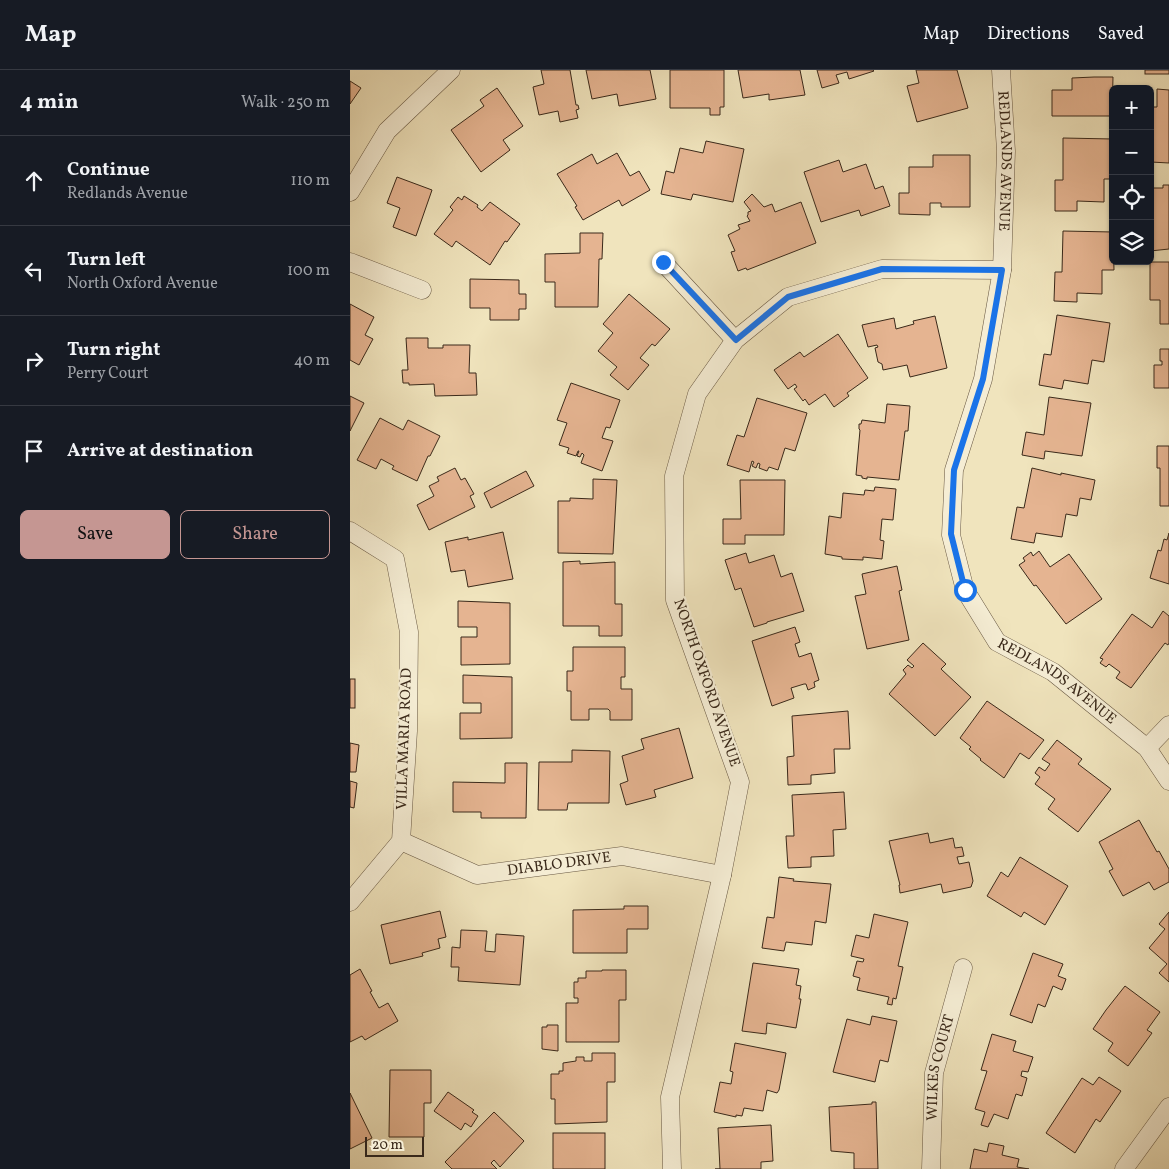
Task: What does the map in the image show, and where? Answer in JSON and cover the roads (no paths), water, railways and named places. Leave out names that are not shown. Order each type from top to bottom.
[{"type":"street","points":[[350,192],[387,131],[451,70]]},
{"type":"street","name":"REDLANDS AVENUE","points":[[1001,70],[1006,151],[1002,270],[983,379],[954,470],[951,534],[965,590],[997,642],[1053,672],[1148,748],[1169,781]]},
{"type":"street","points":[[350,262],[422,290]]},
{"type":"street","points":[[663,262],[736,340]]},
{"type":"street","name":"NORTH OXFORD AVENUE","points":[[672,1169],[670,1097],[722,875],[740,782],[675,600],[674,476],[697,394],[736,340],[788,297],[882,269],[1002,270]]},
{"type":"street","name":"VILLA MARIA ROAD","points":[[350,531],[395,559],[408,632],[408,731],[401,841]]},
{"type":"street","points":[[1148,748],[1169,725]]},
{"type":"street","points":[[350,902],[401,841]]},
{"type":"street","name":"DIABLO DRIVE","points":[[401,841],[477,875],[622,856],[722,875]]},
{"type":"street","name":"WILKES COURT","points":[[931,1169],[934,1073],[963,968]]},
{"type":"street","points":[[1124,1169],[1169,1107]]}]
